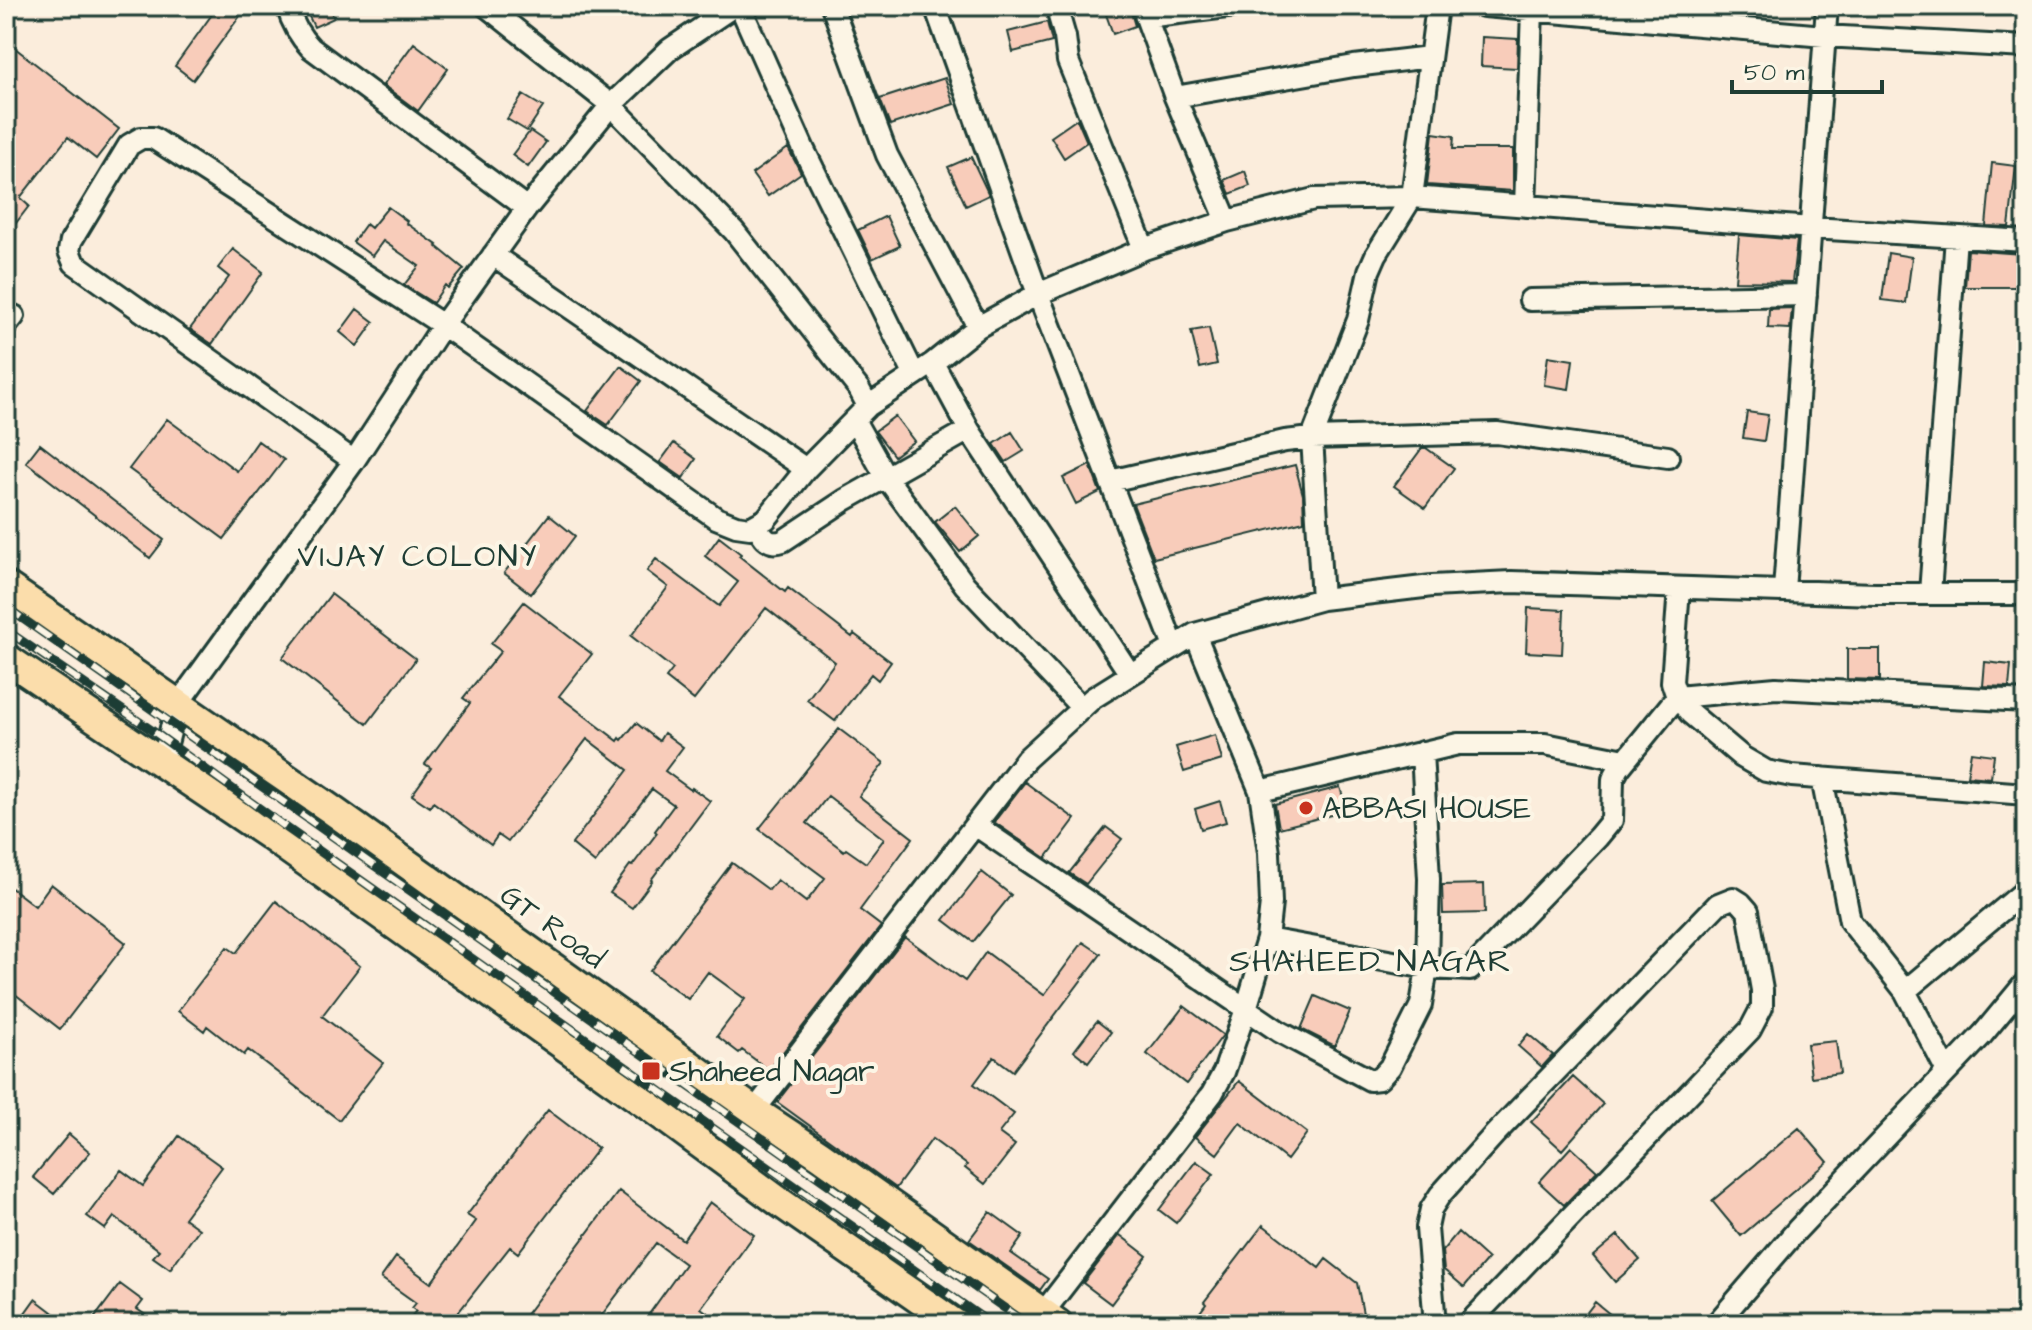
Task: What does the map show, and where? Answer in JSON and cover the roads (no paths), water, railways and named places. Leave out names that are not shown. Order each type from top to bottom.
[{"type":"highway","name":"GT Road","points":[[6,586],[329,808],[1051,1319]]},
{"type":"highway","points":[[6,658],[282,844],[781,1203],[955,1324]]},
{"type":"street","points":[[287,6],[300,37],[311,48],[527,208]]},
{"type":"street","points":[[486,6],[611,105],[734,231],[859,389],[861,413],[886,477],[965,585],[1082,708]]},
{"type":"street","points":[[162,763],[177,705],[354,461],[443,325],[527,208],[611,105],[670,49],[737,6],[914,374]]},
{"type":"street","points":[[832,6],[887,155],[978,327]]},
{"type":"street","points":[[935,6],[1038,294],[1174,647]]},
{"type":"street","points":[[1056,6],[1068,61],[1144,249]]},
{"type":"street","points":[[1227,221],[1175,97],[1144,12],[1235,6]]},
{"type":"street","points":[[1322,599],[1312,438],[1358,320],[1372,263],[1412,197],[1437,6]]},
{"type":"street","points":[[1484,6],[1824,36],[2026,47]]},
{"type":"street","points":[[1784,590],[1827,6]]},
{"type":"street","points":[[1525,206],[1532,10]]},
{"type":"street","points":[[1175,97],[1354,66],[1430,57]]},
{"type":"street","points":[[354,461],[74,263],[69,251],[71,241],[129,145],[141,138],[153,138],[443,325],[716,518],[750,528],[766,519],[806,469],[861,413],[978,327],[1038,294],[1144,249],[1227,221],[1314,199],[1412,197],[2026,241]]},
{"type":"street","points":[[1930,593],[1956,237]]},
{"type":"street","points":[[493,255],[806,469]]},
{"type":"street","points":[[1530,300],[1806,295]]},
{"type":"street","points":[[933,363],[969,430],[1130,674]]},
{"type":"street","points":[[757,524],[762,537],[768,541],[783,541],[845,500],[969,430]]},
{"type":"street","points":[[1110,481],[1285,441],[1312,438],[1497,433],[1668,457]]},
{"type":"street","points":[[754,1111],[1026,759],[1093,698],[1195,634],[1322,599],[1432,586],[1511,582],[1875,594],[2026,594]]},
{"type":"street","points":[[1679,588],[1672,682],[1677,697],[1690,713],[1742,757],[1766,771],[1792,776],[2026,794]]},
{"type":"street","points":[[1051,1319],[1212,1094],[1224,1072],[1267,939],[1271,903],[1269,853],[1260,791],[1195,634]]},
{"type":"street","points":[[1267,939],[1427,968],[1470,970],[1612,820],[1613,779],[1677,697],[1776,688],[2026,701]]},
{"type":"street","points":[[1260,791],[1458,744],[1545,744],[1625,760]]},
{"type":"street","points":[[975,825],[1280,1032],[1370,1080],[1379,1079],[1390,1067],[1421,1005],[1427,968],[1429,879],[1422,752]]},
{"type":"street","points":[[1822,778],[1850,921],[1905,991],[1947,1071]]},
{"type":"street","points":[[1905,991],[2026,890]]},
{"type":"street","points":[[1435,1324],[1427,1228],[1431,1209],[1440,1195],[1494,1135],[1718,904],[1733,898],[1741,903],[1748,911],[1762,990],[1762,1007],[1757,1020],[1468,1324]]},
{"type":"street","points":[[1716,1324],[1797,1230],[1983,1034],[2026,982]]},
{"type":"railway","points":[[6,607],[1027,1324]]},
{"type":"railway","points":[[6,630],[991,1324]]},
{"type":"place","name":"ABBASI HOUSE","points":[[1306,808]]},
{"type":"place","name":"Shaheed Nagar","points":[[651,1071]]},
{"type":"district","name":"VIJAY COLONY","points":[[418,555]]},
{"type":"district","name":"SHAHEED NAGAR","points":[[1371,960]]}]
